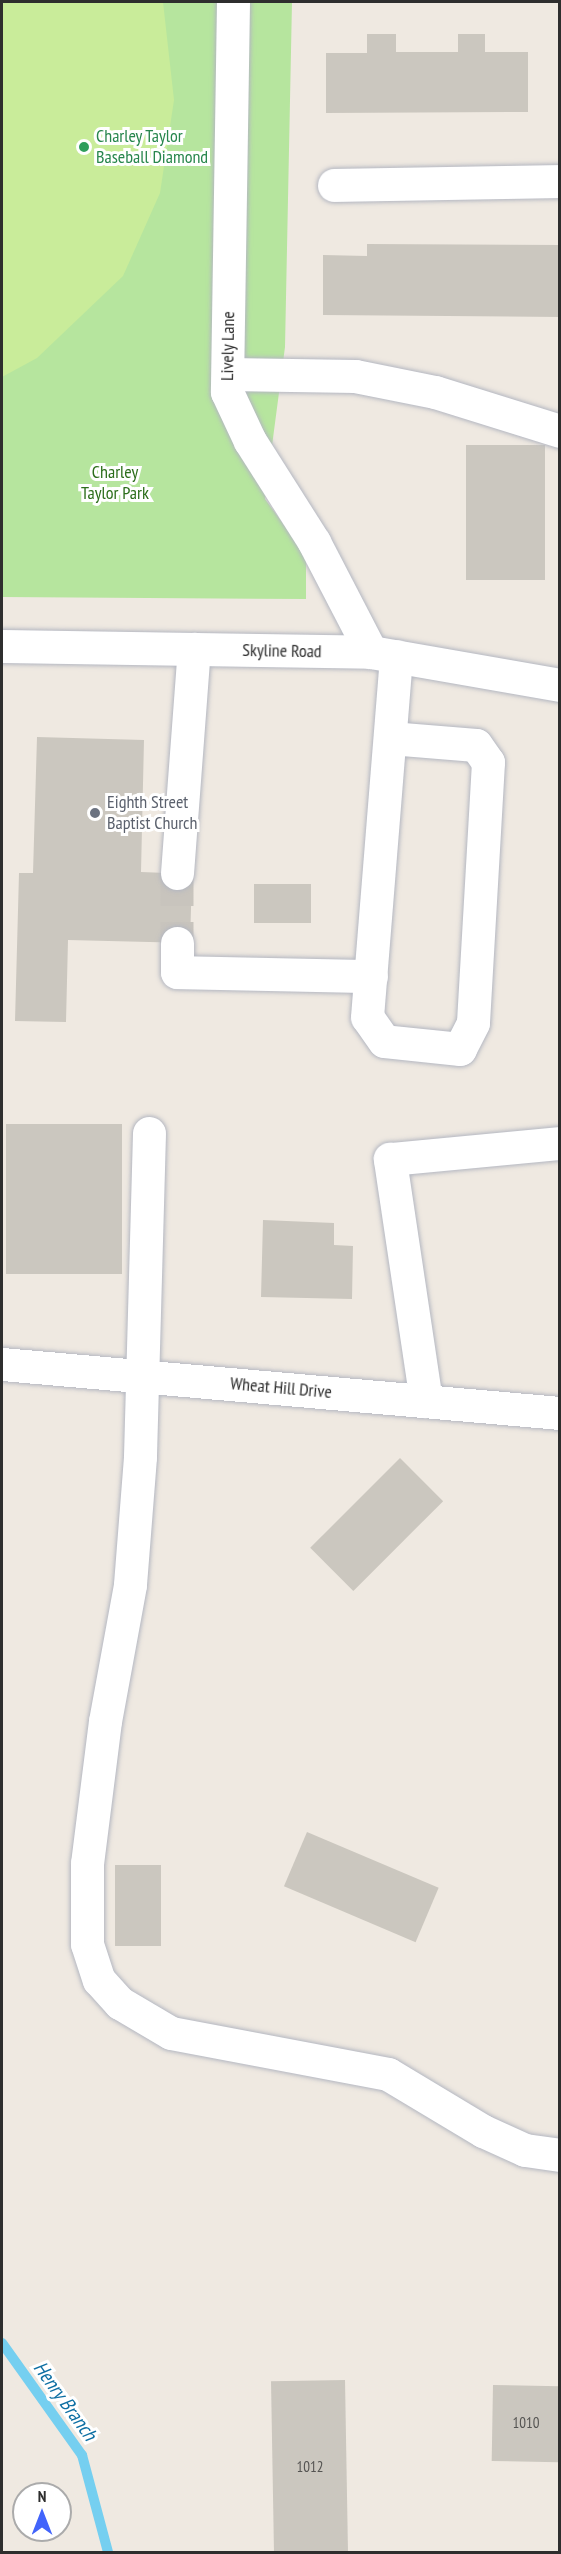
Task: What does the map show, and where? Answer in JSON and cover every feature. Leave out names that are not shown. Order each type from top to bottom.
[{"type":"street","name":"Lively Lane","points":[[233,2],[227,392],[250,441],[384,654]]},
{"type":"street","points":[[334,184],[560,181]]},
{"type":"street","points":[[228,375],[355,376],[435,392],[560,431]]},
{"type":"street","name":"Skyline Road","points":[[2,646],[384,654],[556,675]]},
{"type":"street","points":[[177,873],[194,649]]},
{"type":"street","points":[[384,654],[390,738],[367,1017],[384,1041],[460,1048],[473,1023],[488,762],[476,745],[390,738]]},
{"type":"street","points":[[177,943],[177,972],[371,976]]},
{"type":"street","points":[[149,1133],[143,1376],[130,1585],[105,1721],[87,1863],[87,1944],[99,1980],[120,2003],[171,2033],[388,2074],[483,2131],[525,2150],[560,2155]]},
{"type":"street","points":[[426,1401],[390,1159],[560,1143]]},
{"type":"street","name":"Wheat Hill Drive","points":[[2,1364],[560,1413]]},
{"type":"green space","name":"Charley Taylor Park","points":[[2,2],[292,2],[285,347],[265,499],[306,555],[306,599],[2,597]]},
{"type":"green space","name":"Charley Taylor Baseball Diamond","points":[[2,2],[163,2],[174,100],[160,193],[123,276],[37,358],[2,377]]},
{"type":"building","points":[[367,34],[396,34],[396,52],[458,52],[458,34],[485,34],[485,52],[528,52],[528,112],[326,113],[326,53],[367,53]]},
{"type":"building","points":[[367,244],[560,245],[560,317],[323,315],[323,255],[367,256]]},
{"type":"building","points":[[466,445],[545,445],[545,580],[466,580]]},
{"type":"building","points":[[37,737],[144,740],[141,872],[192,874],[190,943],[68,940],[66,1022],[15,1021],[19,873],[33,873]]},
{"type":"building","points":[[254,884],[311,884],[311,923],[254,923]]},
{"type":"building","points":[[6,1124],[122,1124],[122,1274],[6,1274]]},
{"type":"building","points":[[263,1220],[334,1223],[334,1245],[353,1246],[352,1299],[261,1297]]},
{"type":"building","points":[[400,1458],[443,1501],[353,1591],[310,1548]]},
{"type":"building","points":[[307,1832],[439,1888],[416,1942],[284,1886]]},
{"type":"building","points":[[115,1865],[161,1865],[161,1946],[115,1946]]},
{"type":"building","points":[[345,2380],[348,2552],[274,2552],[271,2381]]},
{"type":"building","points":[[493,2385],[560,2386],[559,2462],[492,2461]]},
{"type":"waterway","name":"Henry Branch","points":[[2,2343],[82,2455],[108,2552]]},
{"type":"tunnel","points":[[177,873],[177,943]]},
{"type":"place","name":"Charley Taylor Baseball Diamond","points":[[84,147]]},
{"type":"place","name":"Eighth Street Baptist Church","points":[[95,813]]}]
